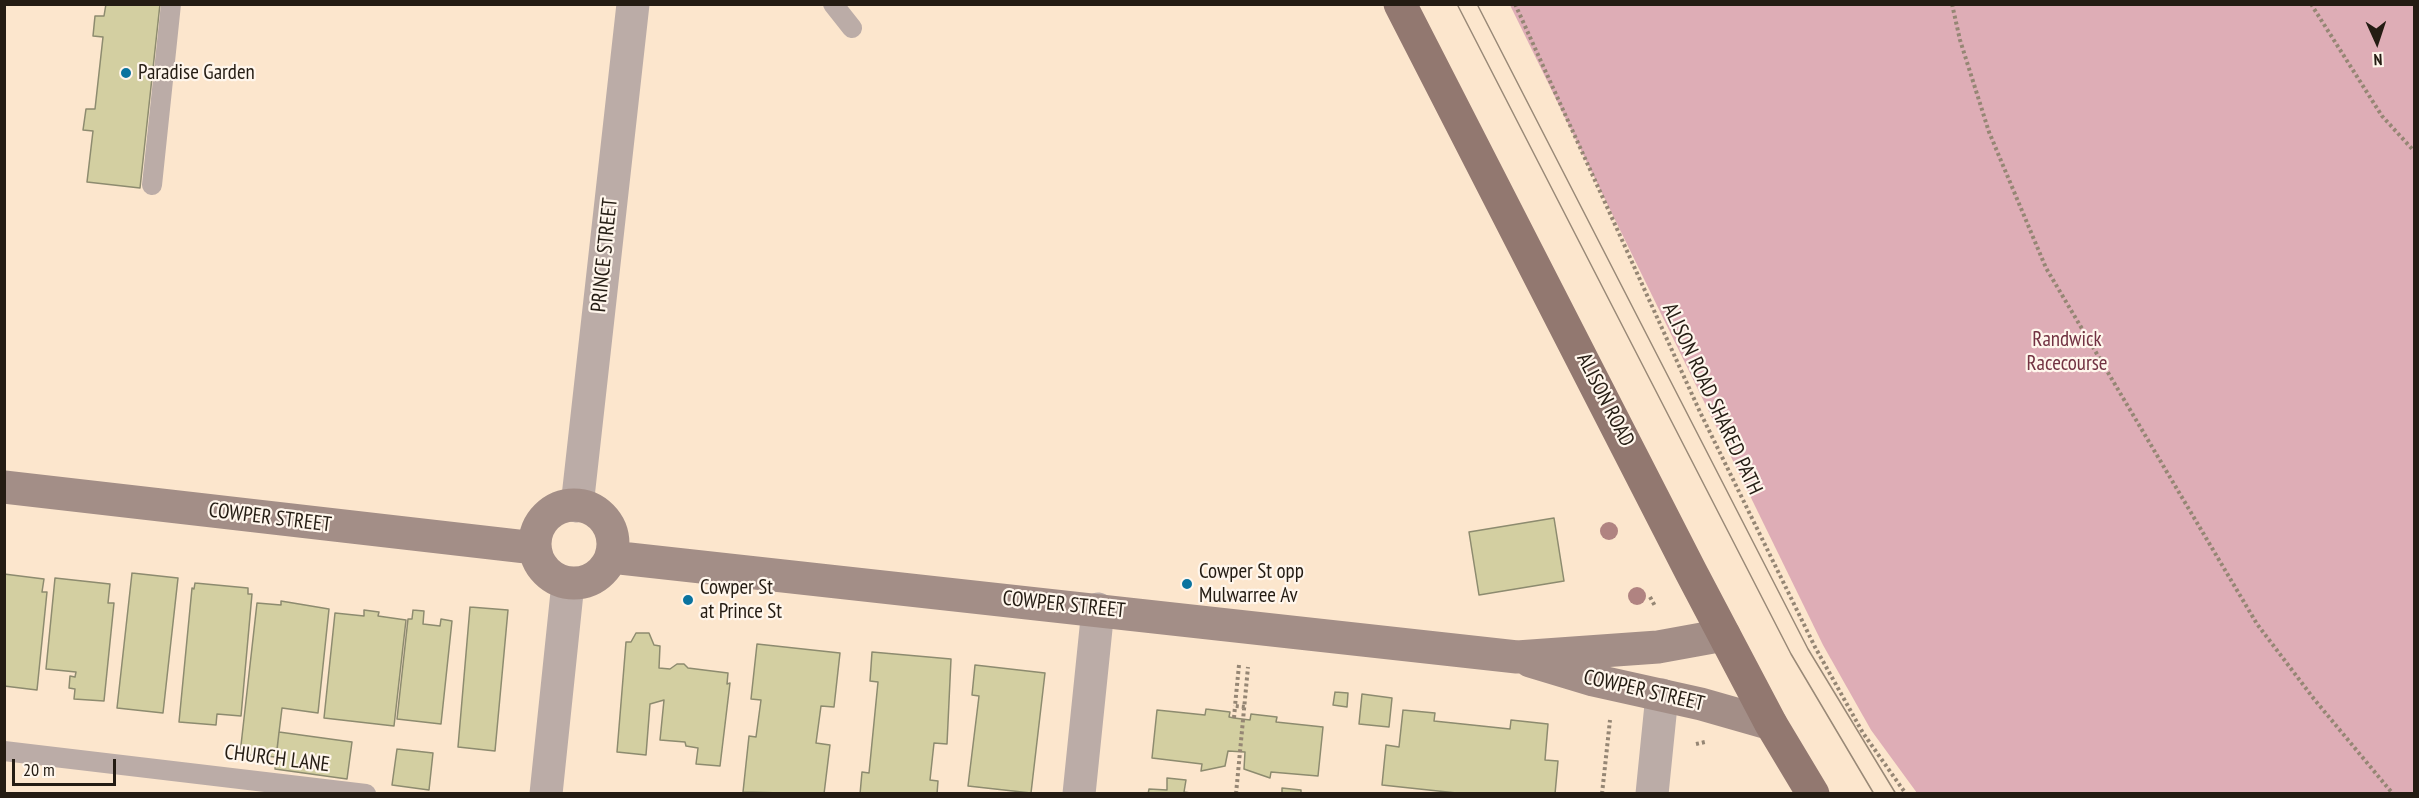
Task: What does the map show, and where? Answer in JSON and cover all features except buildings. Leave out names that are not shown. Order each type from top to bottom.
[{"type":"main road","name":"ALISON ROAD","points":[[1400,4],[1724,635],[1771,724],[1813,794]]},
{"type":"main road","name":"COWPER STREET","points":[[4,487],[535,548]]},
{"type":"main road","points":[[577,506],[599,514],[607,523],[612,534],[611,557],[599,574],[590,580],[568,583],[556,579],[538,561],[535,548],[536,535],[546,518],[563,507],[577,506]]},
{"type":"main road","name":"COWPER STREET","points":[[611,557],[1517,657],[1658,647],[1724,635]]},
{"type":"main road","name":"COWPER STREET","points":[[1517,657],[1593,680],[1662,695],[1771,724]]},
{"type":"street","name":"PRINCE STREET","points":[[577,506],[633,4]]},
{"type":"street","points":[[546,794],[568,583]]},
{"type":"street","points":[[1078,794],[1098,609]]},
{"type":"street","points":[[1652,794],[1662,695]]},
{"type":"lane","points":[[152,185],[171,4]]},
{"type":"lane","points":[[833,4],[852,28]]},
{"type":"lane","name":"CHURCH LANE","points":[[4,751],[366,794]]},
{"type":"path","name":"ALISON ROAD SHARED PATH","points":[[1515,4],[1700,412],[1815,647],[1863,733],[1906,794]]},
{"type":"path","points":[[1952,4],[1960,40],[1989,132],[2046,268],[2257,624],[2314,699],[2393,794]]},
{"type":"path","points":[[2311,4],[2382,116],[2415,151]]},
{"type":"path","points":[[1650,597],[1655,606]]},
{"type":"path","points":[[1234,718],[1239,665]]},
{"type":"path","points":[[1236,794],[1248,667]]},
{"type":"path","points":[[1235,706],[1245,707]]},
{"type":"path","points":[[1602,794],[1611,709]]},
{"type":"green space","name":"Randwick Racecourse","points":[[1510,5],[2414,5],[2414,793],[1917,793],[1871,730],[1823,645]]},
{"type":"tram line","points":[[1457,4],[1791,654],[1874,794]]},
{"type":"tram line","points":[[1477,4],[1808,649],[1896,794]]},
{"type":"place","name":"Paradise Garden","points":[[126,73]]},
{"type":"place","name":"Cowper St opp Mulwarree Av","points":[[1187,584]]},
{"type":"place","name":"Cowper St at Prince St","points":[[688,600]]}]
